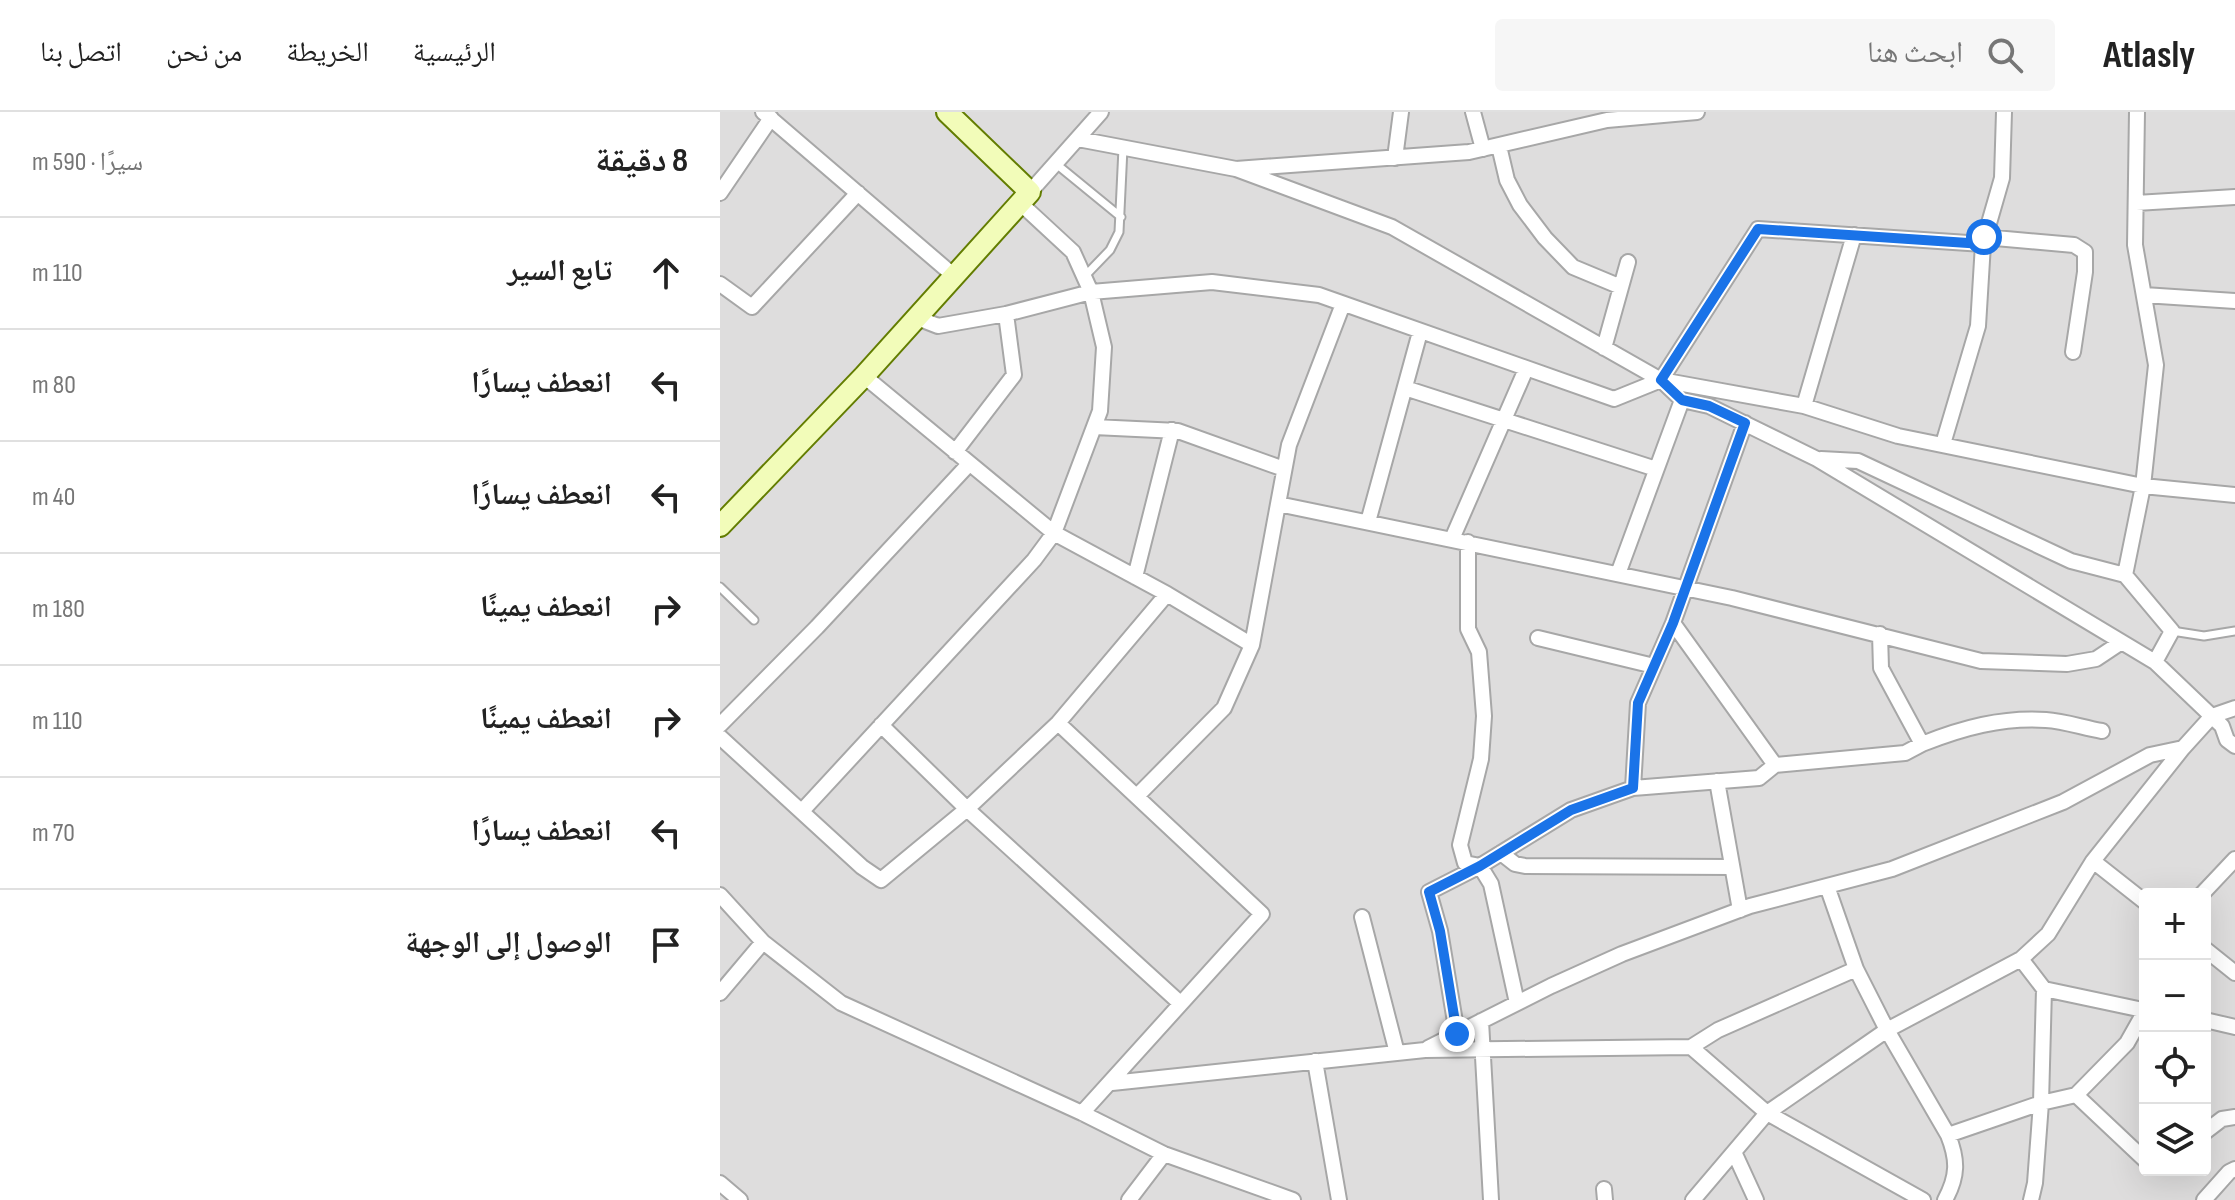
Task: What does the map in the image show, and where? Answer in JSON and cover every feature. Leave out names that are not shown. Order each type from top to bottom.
[{"type":"main road","points":[[722,519],[864,376],[1025,197],[947,112]]},
{"type":"street","points":[[802,811],[1034,560],[1054,533],[1100,411],[1104,347],[1091,292],[1073,252],[1025,197],[1101,112]]},
{"type":"street","points":[[1395,158],[1401,112]]},
{"type":"street","points":[[1473,112],[1483,149]]},
{"type":"street","points":[[1236,169],[1483,149],[1607,120],[1697,112]]},
{"type":"street","points":[[1943,444],[1978,326],[1984,240],[2002,178],[2004,112]]},
{"type":"street","points":[[2125,575],[2143,486],[2156,365],[2135,245],[2137,112]]},
{"type":"street","points":[[720,193],[767,115],[953,275]]},
{"type":"street","points":[[1078,139],[1236,169],[1392,227],[1661,380],[1682,400],[1709,406],[1817,459],[1990,561],[2155,662],[2223,723]]},
{"type":"street","points":[[1499,146],[1507,180],[1520,205],[1545,238],[1573,267],[1621,287]]},
{"type":"street","points":[[720,284],[752,307],[858,193]]},
{"type":"street","points":[[2136,203],[2235,197]]},
{"type":"street","points":[[1661,380],[1758,229],[2074,245],[2085,252],[2085,272],[2073,352]]},
{"type":"street","points":[[1804,406],[1854,235]]},
{"type":"street","points":[[1604,348],[1628,262]]},
{"type":"street","points":[[915,317],[938,326],[1006,314],[1091,292],[1212,282],[1319,295],[1614,399],[1661,380],[1804,406],[1898,436],[2143,486],[2235,495]]},
{"type":"street","points":[[2144,295],[2235,301]]},
{"type":"street","points":[[1137,796],[1224,708],[1252,645],[1289,445],[1343,304]]},
{"type":"street","points":[[955,452],[1014,375],[1006,314]]},
{"type":"street","points":[[1368,522],[1420,332]]},
{"type":"street","points":[[1452,539],[1526,369]]},
{"type":"street","points":[[864,376],[1054,533],[1167,594],[1252,645]]},
{"type":"street","points":[[1405,388],[1656,469]]},
{"type":"street","points":[[1618,574],[1682,400]]},
{"type":"street","points":[[1633,788],[1638,703],[1673,623],[1745,423]]},
{"type":"street","points":[[1094,427],[1172,430],[1284,469]]},
{"type":"street","points":[[1135,577],[1172,430]]},
{"type":"street","points":[[1817,459],[1858,461],[2071,561],[2125,575],[2172,631],[2155,662]]},
{"type":"street","points":[[720,725],[817,627],[969,464]]},
{"type":"street","points":[[1278,504],[1685,588],[1981,661],[2067,664],[2096,659],[2120,643]]},
{"type":"street","points":[[1468,542],[1468,629],[1479,652],[1484,716],[1481,759],[1460,845],[1465,863],[1480,866],[1491,884],[1517,1003]]},
{"type":"street","points":[[720,737],[862,867],[881,880],[967,809],[1058,723],[1167,594]]},
{"type":"street","points":[[1673,623],[1775,765]]},
{"type":"street","points":[[1880,634],[1881,668],[1922,744]]},
{"type":"street","points":[[1538,638],[1654,666]]},
{"type":"street","points":[[2235,708],[2224,710],[2223,723],[2227,740],[2235,746]]},
{"type":"street","points":[[1457,1034],[1440,931],[1429,892],[1480,866],[1571,810],[1633,788],[1759,778],[1775,765],[1905,753],[1956,730],[1994,721],[2047,720],[2102,731]]},
{"type":"street","points":[[1058,723],[1262,914],[1082,1113]]},
{"type":"street","points":[[1693,1200],[1767,1113],[1887,1030],[2021,959],[2048,934],[2093,861],[2183,748],[2223,723]]},
{"type":"street","points":[[881,725],[967,809],[1180,1003]]},
{"type":"street","points":[[1425,1050],[1622,954],[1740,910],[1892,869],[2063,802],[2150,755],[2183,748]]},
{"type":"street","points":[[1717,781],[1740,910]]},
{"type":"street","points":[[1501,853],[1515,864],[1525,866],[1732,867]]},
{"type":"street","points":[[2208,888],[2235,859]]},
{"type":"street","points":[[2093,861],[2139,897]]},
{"type":"street","points":[[1827,886],[1856,969],[1956,1153],[1957,1168],[1945,1200]]},
{"type":"street","points":[[720,895],[763,942],[841,1003],[1082,1113],[1164,1154],[1293,1200]]},
{"type":"street","points":[[1362,917],[1397,1053]]},
{"type":"street","points":[[720,993],[763,942]]},
{"type":"street","points":[[2211,954],[2235,973]]},
{"type":"street","points":[[2021,959],[2044,989],[2041,1103],[2031,1200]]},
{"type":"street","points":[[1112,1083],[1425,1050],[1691,1047],[1718,1030],[1856,969]]},
{"type":"street","points":[[2044,989],[2139,1010]]},
{"type":"street","points":[[1948,1135],[2041,1103],[2076,1095],[2127,1043],[2139,1020]]},
{"type":"street","points":[[1481,1021],[1491,1200]]},
{"type":"street","points":[[2211,1021],[2235,1027]]},
{"type":"street","points":[[1691,1047],[1767,1113],[1923,1200]]},
{"type":"street","points":[[1315,1061],[1339,1200]]},
{"type":"street","points":[[2076,1095],[2139,1154]]},
{"type":"street","points":[[2211,1127],[2222,1119],[2235,1117]]},
{"type":"street","points":[[1734,1152],[1756,1200]]},
{"type":"street","points":[[1129,1200],[1164,1154]]},
{"type":"street","points":[[2204,1200],[2235,1169]]},
{"type":"street","points":[[720,1183],[740,1200]]},
{"type":"lane","points":[[1084,277],[1110,250],[1119,232],[1123,148]]},
{"type":"lane","points":[[1055,163],[1121,217]]},
{"type":"lane","points":[[720,587],[754,620]]},
{"type":"lane","points":[[2172,631],[2204,636],[2235,631]]},
{"type":"shaded area","points":[[720,112],[2235,112],[2235,1200],[720,1200]]},
{"type":"route","points":[[1457,1034],[1440,931],[1429,892],[1480,866],[1571,810],[1633,788],[1638,703],[1673,623],[1745,423],[1709,406],[1682,400],[1661,380],[1758,229],[1983,244],[1984,237]]}]
